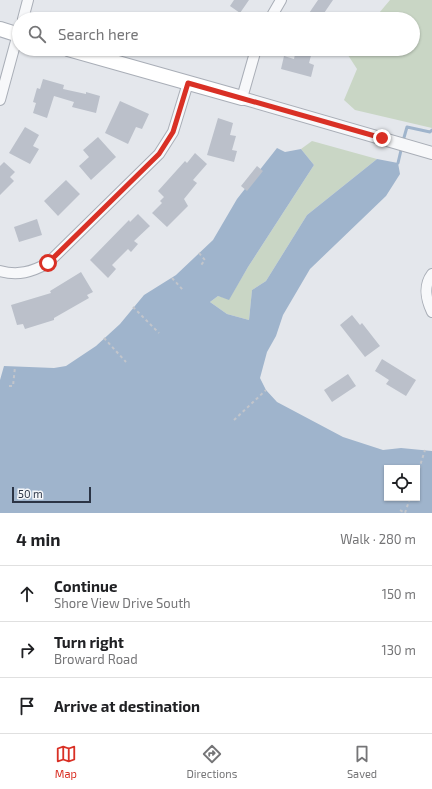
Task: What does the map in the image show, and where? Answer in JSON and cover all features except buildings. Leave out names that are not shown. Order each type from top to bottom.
[{"type":"main road","points":[[0,29],[12,32]]},
{"type":"main road","points":[[93,56],[242,98]]},
{"type":"street","points":[[25,12],[28,0]]},
{"type":"street","points":[[274,12],[281,0]]},
{"type":"street","points":[[0,100],[12,56]]},
{"type":"street","points":[[254,56],[242,98],[432,152]]},
{"type":"street","points":[[0,271],[18,274],[28,272],[48,263],[159,154],[173,132],[188,83]]},
{"type":"street","points":[[432,274],[427,283],[426,295],[432,312]]},
{"type":"path","points":[[199,253],[205,260],[201,265]]},
{"type":"path","points":[[172,278],[183,290]]},
{"type":"path","points":[[133,308],[159,333]]},
{"type":"path","points":[[104,338],[126,362]]},
{"type":"path","points":[[8,386],[12,386],[15,367]]},
{"type":"path","points":[[234,420],[266,390]]},
{"type":"path","points":[[420,466],[425,450]]},
{"type":"path","points":[[400,510],[405,512],[409,501]]},
{"type":"green space","points":[[390,0],[432,0],[432,128],[355,110],[344,100],[357,69],[349,56],[420,56],[420,12],[380,12]]},
{"type":"green space","points":[[312,141],[377,159],[307,215],[266,281],[252,290],[249,320],[227,314],[210,302],[218,296],[229,299],[314,165],[301,149]]},
{"type":"water","points":[[277,148],[285,152],[301,149],[314,165],[248,267],[229,300],[218,296],[210,302],[227,314],[249,320],[252,290],[266,281],[307,215],[377,159],[398,163],[400,174],[386,196],[310,269],[283,315],[276,336],[267,352],[260,378],[266,390],[277,402],[343,437],[383,450],[401,448],[432,451],[432,513],[0,513],[0,380],[4,366],[54,368],[66,366],[96,346],[120,324],[144,295],[176,275],[213,240],[237,199]]},
{"type":"waterway","points":[[403,141],[407,127],[430,132],[432,130]]},
{"type":"waterway","points":[[398,163],[402,146]]},
{"type":"route","points":[[48,263],[159,154],[167,144],[173,132],[188,83],[382,138]]}]
